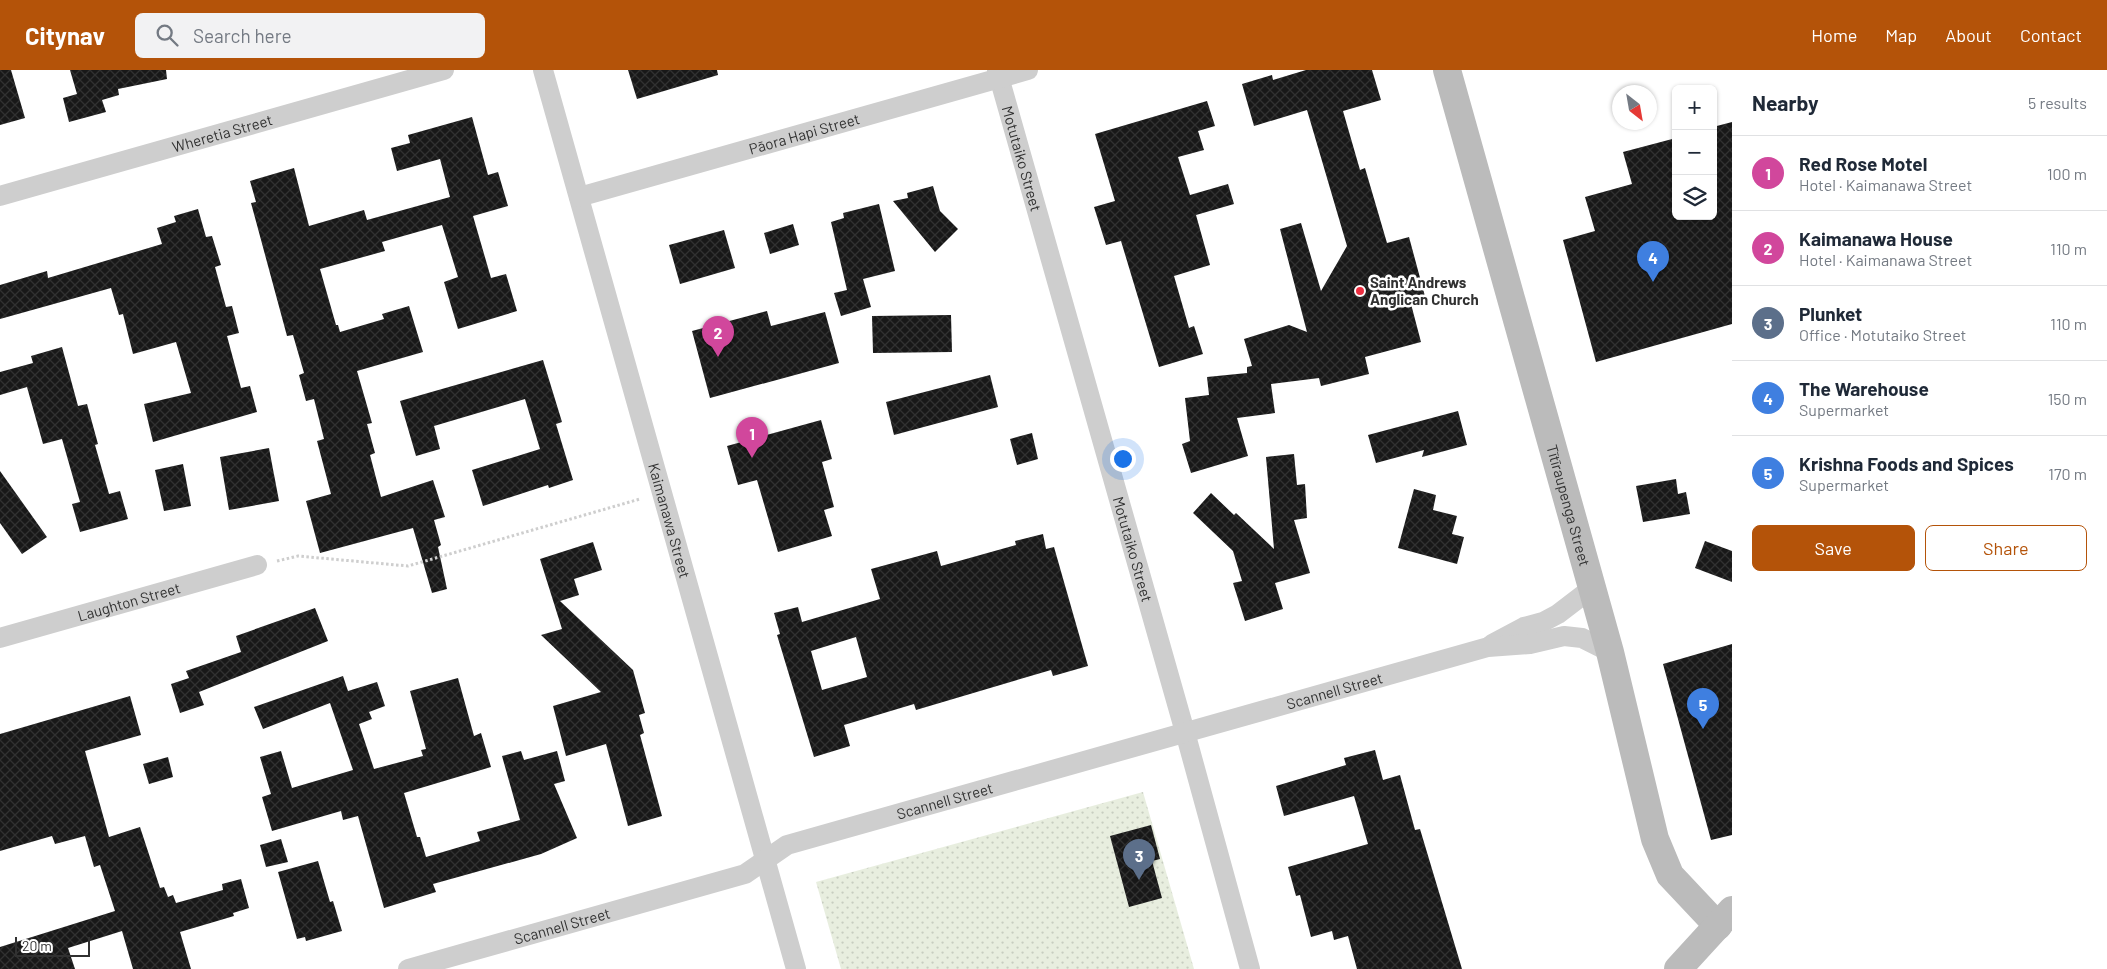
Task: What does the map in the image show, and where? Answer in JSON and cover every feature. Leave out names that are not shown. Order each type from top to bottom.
[{"type":"main road","name":"Tītīraupenga Street","points":[[1447,70],[1610,652],[1658,851],[1676,883],[1725,918]]},
{"type":"main road","points":[[1678,969],[1725,918]]},
{"type":"street","name":"Wheretia Street","points":[[0,196],[444,70]]},
{"type":"street","name":"Kaimanawa Street","points":[[543,70],[796,969]]},
{"type":"street","name":"Pāora Hapi Street","points":[[579,196],[998,74],[1028,70]]},
{"type":"street","name":"Motutaiko Street","points":[[998,74],[1185,732],[1250,969]]},
{"type":"street","name":"Laughton Street","points":[[0,638],[257,565]]},
{"type":"street","name":"Scannell Street","points":[[408,969],[746,874],[786,845],[1488,646],[1524,627],[1543,622],[1558,614],[1592,588]]},
{"type":"street","name":"Scannell Street","points":[[1488,646],[1530,644],[1564,636],[1582,638],[1610,652]]},
{"type":"path","points":[[257,565],[298,556],[408,566],[662,492]]},
{"type":"green space","points":[[1143,792],[1194,969],[841,969],[816,882]]},
{"type":"building","points":[[0,70],[11,70],[25,118],[0,125]]},
{"type":"building","points":[[70,70],[166,70],[167,79],[118,89],[119,95],[102,100],[106,112],[69,122],[63,98],[77,94]]},
{"type":"building","points":[[628,70],[717,70],[718,75],[637,99]]},
{"type":"building","points":[[1306,70],[1372,70],[1381,100],[1343,111],[1360,170],[1365,168],[1387,243],[1409,237],[1426,300],[1411,304],[1421,342],[1365,357],[1369,374],[1321,386],[1319,378],[1271,384],[1275,413],[1237,418],[1248,456],[1191,473],[1182,444],[1190,441],[1185,398],[1209,395],[1207,377],[1247,373],[1247,367],[1252,366],[1244,339],[1289,325],[1307,332],[1280,229],[1301,223],[1321,291],[1347,246],[1307,110],[1254,126],[1242,84],[1272,75],[1273,80]]},
{"type":"building","points":[[1207,101],[1215,126],[1198,131],[1204,150],[1178,157],[1190,195],[1228,184],[1234,204],[1196,215],[1210,265],[1174,276],[1189,328],[1194,326],[1203,354],[1159,367],[1121,241],[1106,245],[1094,207],[1115,201],[1095,134]]},
{"type":"building","points":[[472,117],[488,175],[498,172],[508,206],[473,216],[491,278],[506,274],[517,311],[458,329],[444,282],[458,277],[442,225],[382,242],[385,251],[320,269],[336,325],[338,325],[340,332],[384,319],[382,314],[409,306],[423,352],[357,371],[372,423],[367,424],[375,453],[370,455],[381,497],[433,480],[445,517],[434,520],[441,545],[438,547],[447,589],[432,593],[413,528],[320,553],[306,501],[331,494],[317,441],[324,439],[314,399],[306,401],[299,375],[304,373],[293,335],[287,336],[251,203],[256,202],[250,181],[294,168],[309,226],[364,210],[367,220],[450,197],[440,159],[397,171],[391,148],[410,143],[408,135]]},
{"type":"building","points":[[1732,122],[1732,324],[1596,362],[1563,240],[1595,231],[1585,197],[1632,184],[1623,152],[1672,139],[1672,220],[1717,220],[1717,126]]},
{"type":"building","points":[[933,186],[940,211],[958,229],[935,252],[893,201],[908,198],[907,193]]},
{"type":"building","points":[[879,204],[895,271],[863,279],[871,307],[841,316],[834,293],[847,290],[831,222],[844,218],[843,213]]},
{"type":"building","points":[[198,209],[206,237],[212,236],[221,265],[215,267],[226,307],[232,306],[239,333],[227,336],[241,388],[250,386],[257,412],[153,442],[144,404],[191,393],[176,342],[133,354],[123,314],[119,315],[111,288],[0,319],[0,285],[47,271],[48,278],[162,244],[157,228],[176,222],[174,216]]},
{"type":"building","points":[[793,224],[799,245],[770,254],[764,233]]},
{"type":"building","points":[[724,230],[735,268],[680,284],[669,245]]},
{"type":"building","points":[[767,311],[771,326],[825,312],[839,363],[710,398],[692,331]]},
{"type":"building","points":[[951,315],[952,352],[873,353],[872,316]]},
{"type":"building","points":[[62,347],[78,406],[87,404],[98,444],[95,445],[109,494],[120,491],[128,519],[80,532],[72,504],[80,502],[62,439],[43,444],[27,387],[0,395],[0,372],[33,363],[31,356]]},
{"type":"building","points":[[543,360],[562,422],[556,424],[573,480],[549,488],[548,485],[483,506],[472,470],[540,449],[525,399],[434,426],[440,449],[416,456],[400,401]]},
{"type":"building","points":[[990,375],[998,407],[894,435],[886,402]]},
{"type":"building","points":[[1458,411],[1467,445],[1422,457],[1424,450],[1376,463],[1368,435]]},
{"type":"building","points":[[821,420],[832,459],[822,462],[834,507],[824,510],[832,536],[778,552],[757,480],[738,485],[727,446]]},
{"type":"building","points":[[1032,433],[1038,459],[1017,465],[1010,439]]},
{"type":"building","points":[[269,448],[279,501],[229,510],[220,457]]},
{"type":"building","points":[[1294,454],[1297,485],[1305,484],[1307,518],[1294,520],[1310,573],[1275,583],[1283,609],[1245,621],[1233,583],[1242,581],[1233,551],[1193,513],[1211,493],[1234,515],[1236,513],[1274,549],[1266,457]]},
{"type":"building","points":[[183,464],[191,506],[164,511],[155,470]]},
{"type":"building","points":[[0,471],[47,537],[22,554],[0,523]]},
{"type":"building","points":[[1676,479],[1678,494],[1686,492],[1690,514],[1643,522],[1636,486]]},
{"type":"building","points":[[1414,489],[1436,495],[1433,510],[1457,516],[1452,534],[1464,537],[1457,564],[1398,548]]},
{"type":"building","points":[[1043,534],[1046,549],[1054,547],[1088,666],[1053,676],[1051,670],[916,710],[914,704],[844,725],[850,746],[814,757],[777,635],[780,634],[774,613],[798,607],[802,622],[880,599],[871,569],[937,551],[941,566],[1016,545],[1015,541]],"holes":[[[856,637],[867,677],[822,690],[811,651]]]},
{"type":"building","points":[[1705,541],[1732,551],[1732,582],[1695,568]]},
{"type":"building","points":[[593,542],[602,570],[574,579],[579,595],[560,601],[633,670],[645,713],[639,715],[644,733],[640,735],[662,816],[628,826],[606,744],[566,756],[553,706],[601,692],[541,635],[562,629],[540,559]]},
{"type":"building","points":[[315,608],[328,641],[199,692],[204,705],[180,713],[171,684],[189,678],[186,671],[241,652],[236,636]]},
{"type":"building","points":[[1732,644],[1732,835],[1711,840],[1663,664]]},
{"type":"building","points":[[343,676],[348,691],[377,682],[385,706],[369,712],[372,719],[359,724],[374,769],[423,756],[421,750],[426,749],[410,691],[458,678],[474,736],[481,733],[491,767],[404,793],[417,837],[420,837],[426,857],[480,841],[477,832],[520,820],[502,756],[521,751],[524,760],[557,751],[565,781],[554,784],[577,838],[541,854],[433,884],[436,892],[384,908],[358,816],[343,820],[341,811],[272,831],[262,797],[271,794],[260,757],[281,751],[292,788],[353,770],[330,703],[263,729],[254,707]]},
{"type":"building","points":[[130,696],[141,735],[85,751],[109,837],[140,827],[160,888],[164,887],[168,897],[173,895],[176,903],[223,890],[222,884],[241,879],[249,908],[233,913],[234,916],[180,932],[191,969],[133,969],[122,931],[68,948],[75,969],[0,969],[0,947],[115,911],[100,865],[94,867],[85,836],[55,844],[52,836],[0,851],[0,734]]},
{"type":"building","points":[[1375,750],[1383,780],[1400,775],[1415,830],[1420,829],[1462,969],[1357,969],[1348,936],[1334,940],[1332,931],[1311,937],[1300,895],[1296,896],[1288,867],[1368,844],[1354,796],[1284,816],[1276,786],[1346,765],[1344,758]]},
{"type":"building","points":[[168,757],[173,777],[149,784],[143,764]]},
{"type":"building","points":[[1151,825],[1160,859],[1152,861],[1162,898],[1129,907],[1110,836]]},
{"type":"building","points":[[281,839],[288,862],[266,867],[260,845]]},
{"type":"building","points":[[318,861],[330,902],[333,901],[342,931],[306,941],[305,937],[297,939],[278,872]]},
{"type":"place","name":"The Warehouse","points":[[1653,282]]},
{"type":"place","name":"Saint Andrews Anglican Church","points":[[1360,291]]},
{"type":"place","name":"Kaimanawa House","points":[[718,357]]},
{"type":"place","name":"Red Rose Motel","points":[[752,458]]},
{"type":"place","name":"Krishna Foods and Spices","points":[[1703,729]]},
{"type":"place","name":"Plunket","points":[[1139,880]]}]
